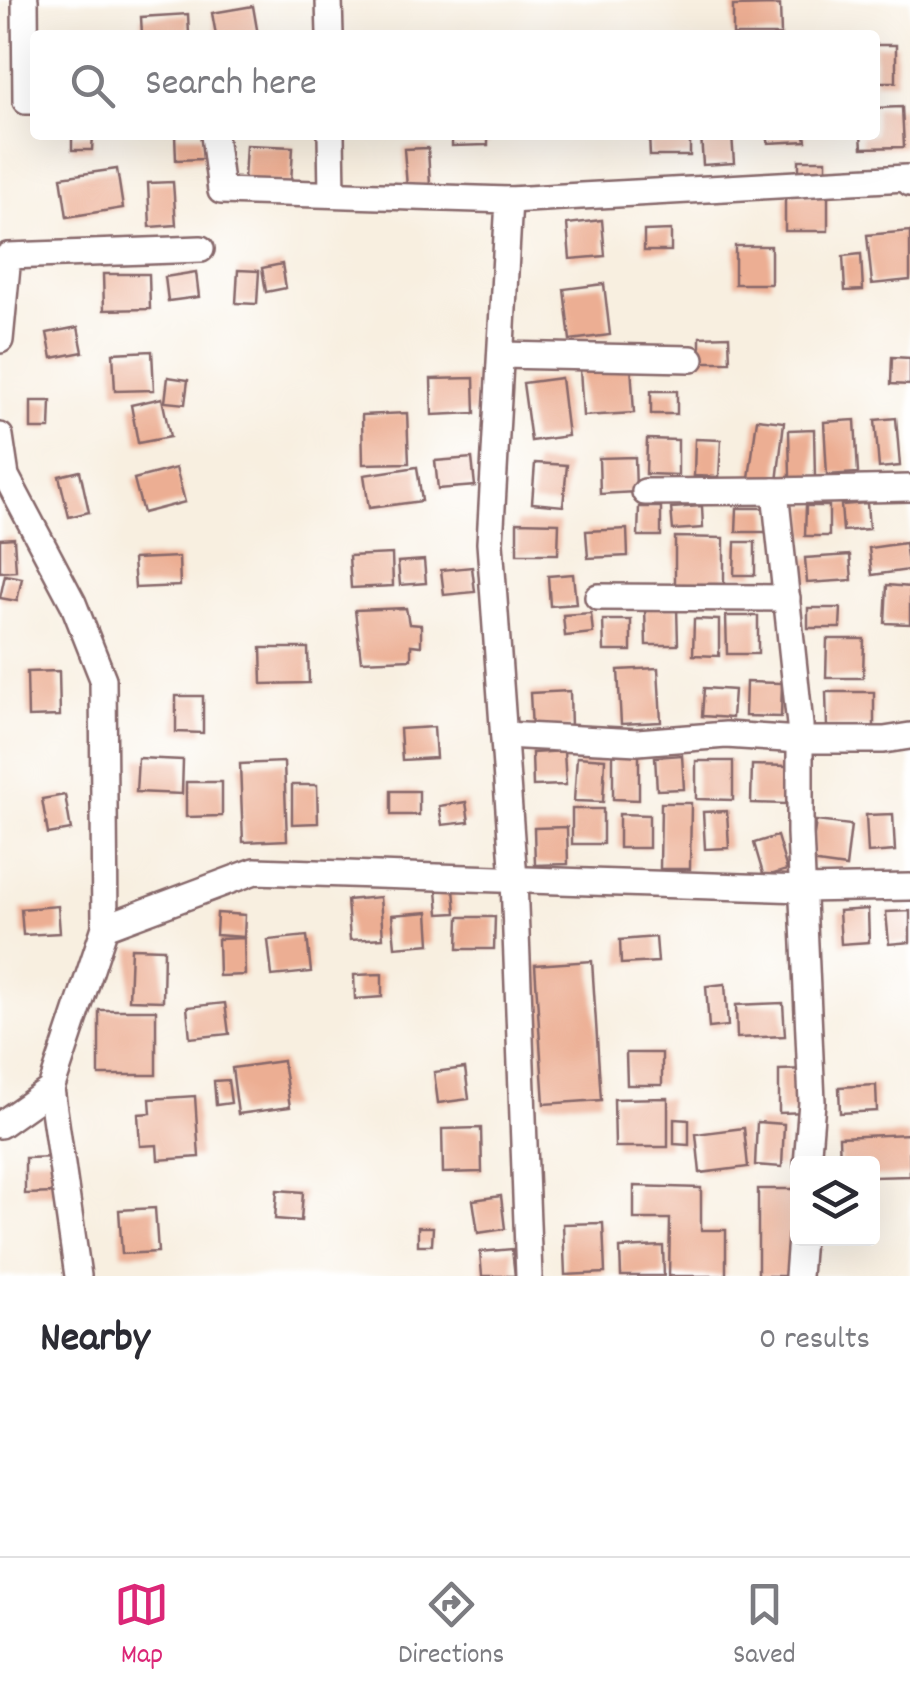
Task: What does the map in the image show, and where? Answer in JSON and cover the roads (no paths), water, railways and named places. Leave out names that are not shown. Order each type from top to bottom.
[{"type":"street","points":[[25,0],[26,101],[30,101]]},
{"type":"street","points":[[329,0],[330,30]]},
{"type":"street","points":[[215,140],[222,191],[510,200],[906,178],[910,184]]},
{"type":"street","points":[[331,140],[332,194]]},
{"type":"street","points":[[510,200],[490,542],[514,880],[528,1276]]},
{"type":"street","points":[[0,340],[8,256],[202,248]]},
{"type":"street","points":[[500,355],[691,359]]},
{"type":"street","points":[[0,436],[6,476],[73,602],[103,679],[105,927],[51,1089],[78,1276]]},
{"type":"street","points":[[645,492],[910,488]]},
{"type":"street","points":[[775,491],[800,740],[812,1102],[808,1156]]},
{"type":"street","points":[[598,597],[787,598]]},
{"type":"street","points":[[504,735],[638,742],[726,734],[800,740],[910,736]]},
{"type":"street","points":[[105,927],[255,871],[802,889],[910,886]]},
{"type":"street","points":[[0,1125],[51,1089]]},
{"type":"street","points":[[798,1276],[800,1246]]}]
